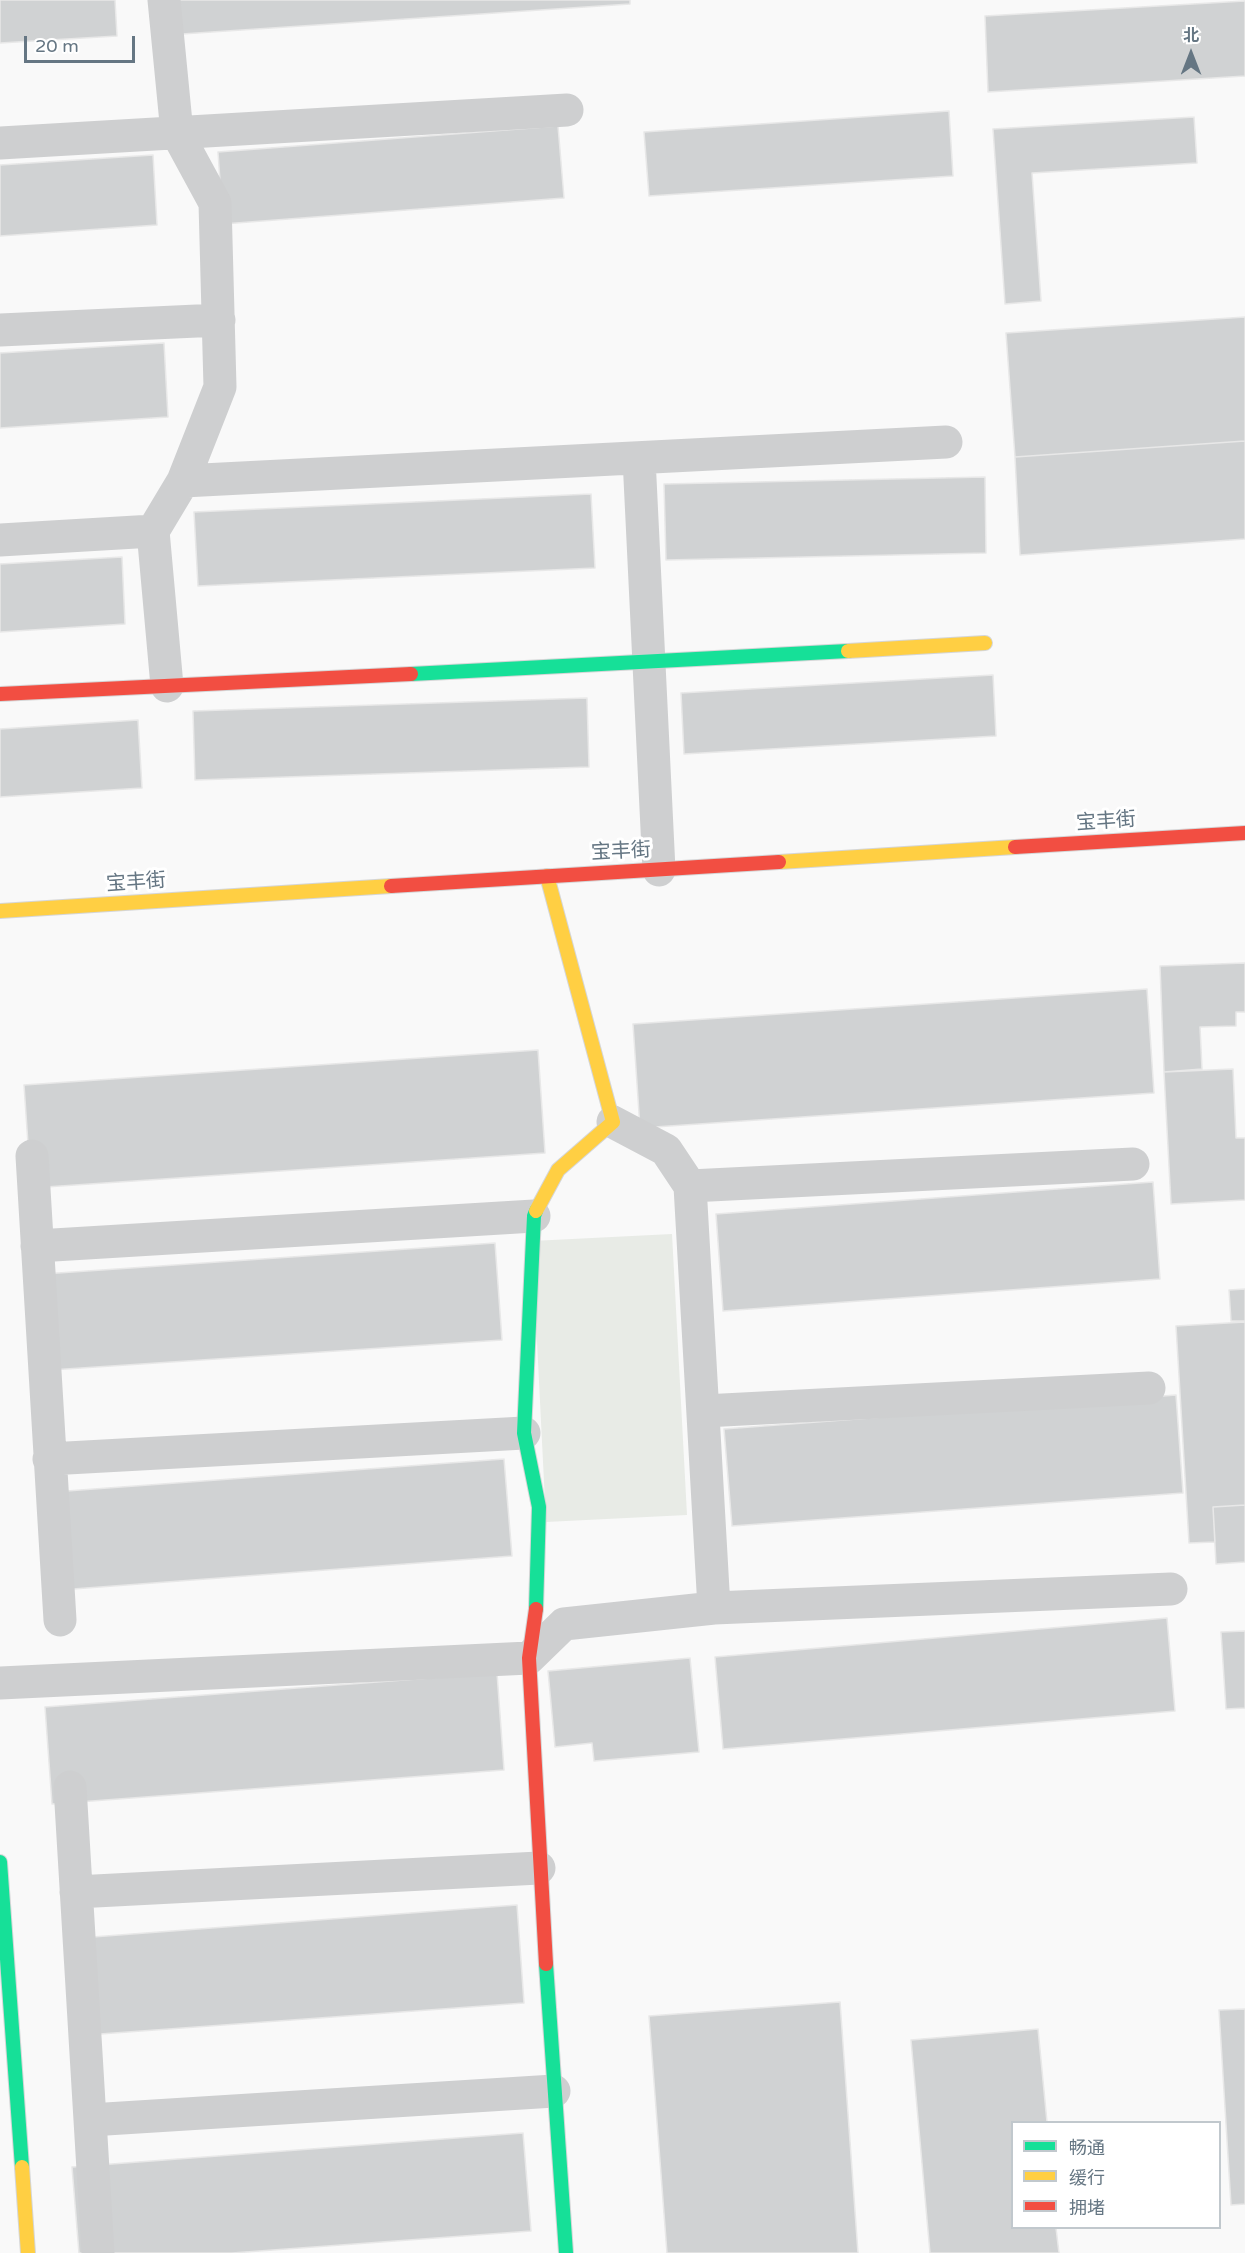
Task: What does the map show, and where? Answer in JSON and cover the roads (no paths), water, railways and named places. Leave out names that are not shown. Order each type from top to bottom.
[{"type":"street","points":[[164,0],[177,133],[215,203],[220,387],[183,482],[153,531],[167,686]]},
{"type":"street","points":[[0,142],[567,110]]},
{"type":"street","points":[[0,330],[219,320]]},
{"type":"street","points":[[183,482],[946,442]]},
{"type":"street","points":[[639,458],[659,870]]},
{"type":"street","points":[[0,540],[153,531]]},
{"type":"street","points":[[0,694],[649,663],[985,643]]},
{"type":"street","name":"宝丰街","points":[[0,911],[1245,833]]},
{"type":"street","points":[[547,876],[613,1122],[666,1150],[690,1186],[714,1608]]},
{"type":"street","points":[[566,2253],[539,1868],[529,1658],[537,1600],[539,1508],[524,1433],[534,1216],[558,1170],[613,1122]]},
{"type":"street","points":[[32,1156],[60,1620]]},
{"type":"street","points":[[690,1186],[1133,1164]]},
{"type":"street","points":[[37,1246],[534,1216]]},
{"type":"street","points":[[704,1412],[1149,1388]]},
{"type":"street","points":[[49,1459],[524,1433]]},
{"type":"street","points":[[0,1683],[529,1658],[564,1624],[714,1608],[1171,1589]]},
{"type":"street","points":[[70,1787],[98,2253]]},
{"type":"street","points":[[0,1862],[28,2253]]},
{"type":"street","points":[[76,1892],[539,1868]]},
{"type":"street","points":[[90,2120],[554,2091]]}]
